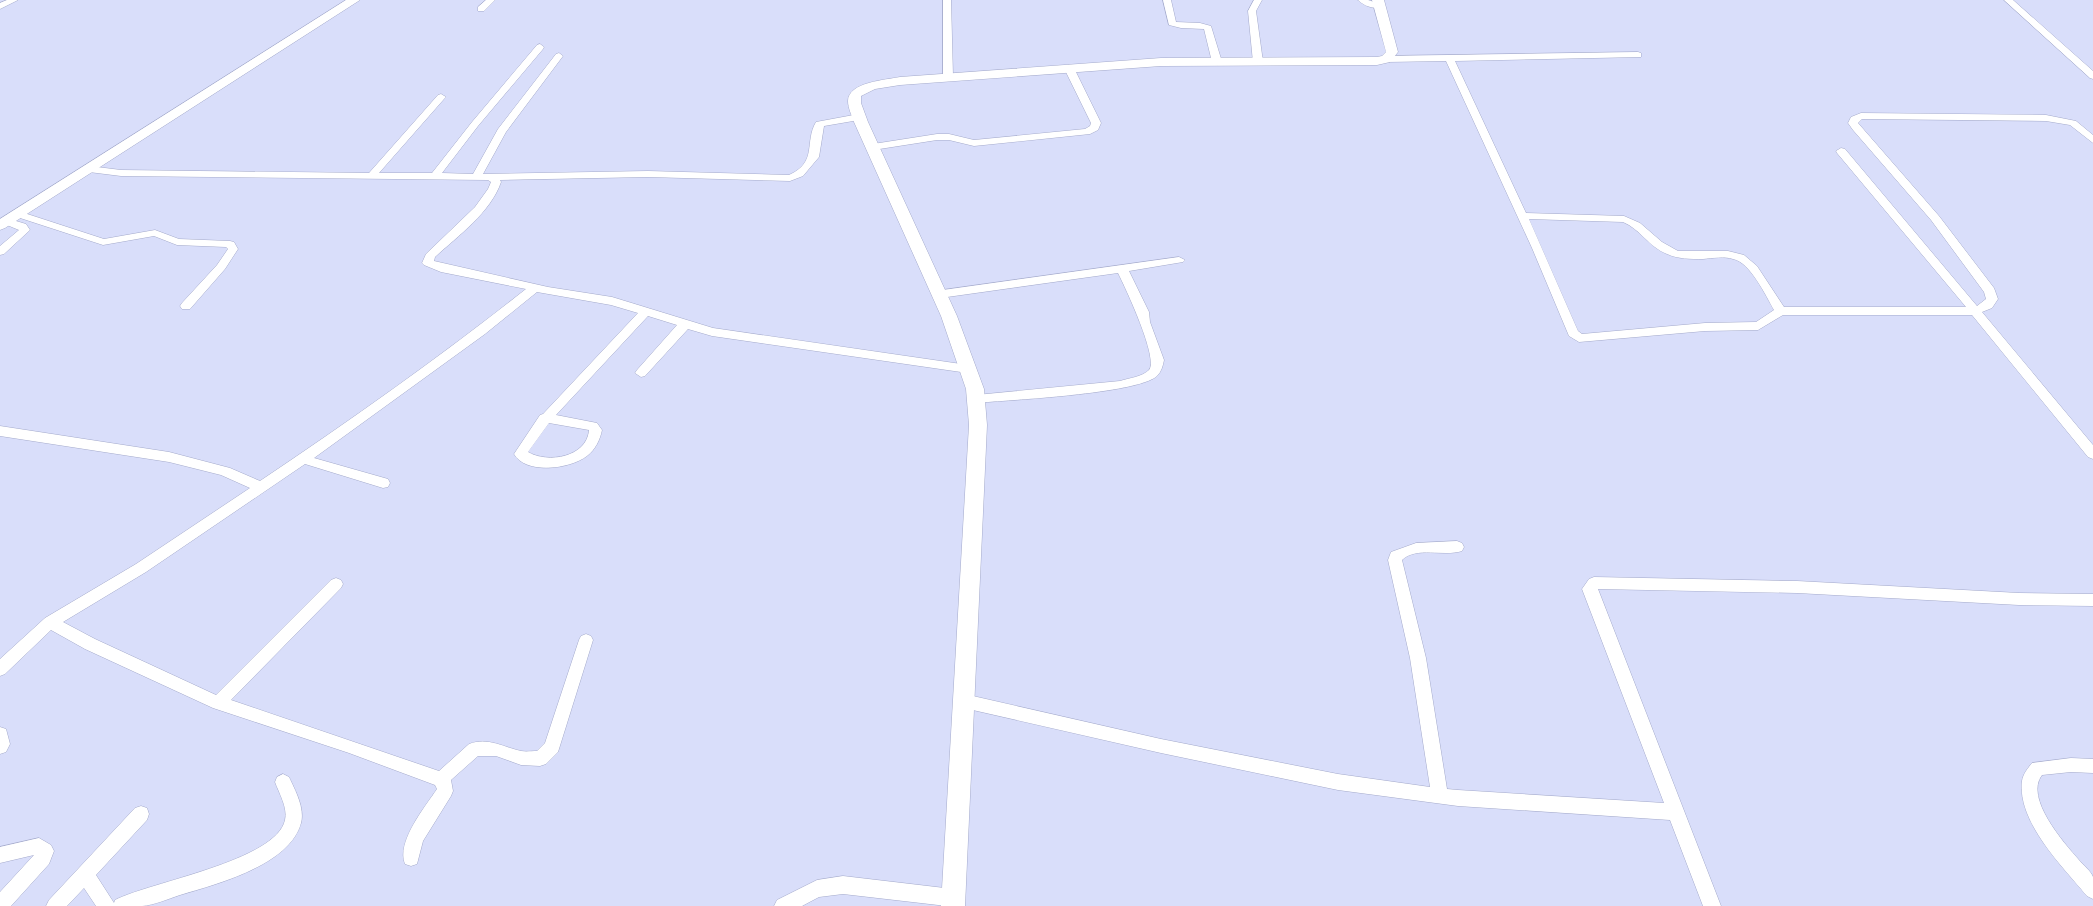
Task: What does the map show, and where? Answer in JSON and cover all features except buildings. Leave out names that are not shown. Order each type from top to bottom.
[{"type":"street","points":[[0,6],[14,0]]},
{"type":"street","points":[[3,223],[354,0]]},
{"type":"street","points":[[481,9],[491,0]]},
{"type":"street","points":[[947,0],[948,77]]},
{"type":"street","points":[[1167,0],[1172,23],[1179,26],[1203,26],[1208,28],[1217,62]]},
{"type":"street","points":[[1258,0],[1252,11],[1258,62]]},
{"type":"street","points":[[1362,0],[1368,4],[1379,2],[1392,52],[1386,59]]},
{"type":"street","points":[[2008,0],[2093,76]]},
{"type":"street","points":[[436,175],[471,129],[540,47]]},
{"type":"street","points":[[783,906],[817,888],[843,885],[953,902],[978,425],[975,389],[940,294],[859,117],[854,103],[855,95],[861,89],[872,85],[948,77],[1161,62],[1371,62],[1386,59],[1638,55]]},
{"type":"street","points":[[477,176],[501,131],[559,56]]},
{"type":"street","points":[[1449,58],[1479,120],[1560,300],[1573,333],[1579,338],[1705,327],[1758,326],[1781,311],[1975,311],[1988,305],[1992,299],[1990,291],[1935,218],[1856,128],[1853,123],[1854,119],[1861,116],[2046,118],[2073,122],[2093,140]]},
{"type":"street","points":[[873,147],[937,137],[949,137],[974,143],[1087,132],[1095,128],[1096,123],[1069,68]]},
{"type":"street","points":[[372,175],[400,140],[441,97]]},
{"type":"street","points":[[89,169],[121,173],[436,175],[491,177],[648,174],[790,178],[799,174],[814,157],[819,124],[859,117]]},
{"type":"street","points":[[1841,151],[1891,208],[2093,454]]},
{"type":"street","points":[[491,177],[496,182],[493,191],[484,204],[430,256],[428,263],[441,268],[535,288],[612,301],[712,332],[968,369]]},
{"type":"street","points":[[18,214],[103,242],[155,233],[177,242],[230,244],[233,249],[221,267],[186,306]]},
{"type":"street","points":[[1521,216],[1624,219],[1634,222],[1653,241],[1672,253],[1688,256],[1725,254],[1743,259],[1751,266],[1781,311]]},
{"type":"street","points":[[0,252],[25,230],[22,226],[3,223]]},
{"type":"street","points":[[940,294],[1179,260]]},
{"type":"street","points":[[976,399],[1120,385],[1145,378],[1153,373],[1157,366],[1158,360],[1144,322],[1143,312],[1122,269]]},
{"type":"street","points":[[0,669],[50,622],[141,568],[303,459],[481,331],[535,288]]},
{"type":"street","points":[[544,418],[593,426],[596,430],[595,437],[588,448],[568,461],[553,464],[536,462],[521,454],[531,435],[544,418],[574,390],[645,312]]},
{"type":"street","points":[[641,374],[686,323]]},
{"type":"street","points":[[0,431],[164,455],[205,466],[261,487]]},
{"type":"street","points":[[303,459],[383,483]]},
{"type":"street","points":[[1440,795],[1418,658],[1395,560],[1399,553],[1410,549],[1457,547]]},
{"type":"street","points":[[1712,906],[1589,589],[1594,583],[1797,587],[1833,590],[1895,591],[1911,594],[1982,596],[2019,599],[2071,601],[2093,600]]},
{"type":"street","points":[[218,703],[336,584]]},
{"type":"street","points":[[50,622],[148,672],[218,703],[349,746],[442,779],[445,784],[445,791],[415,838],[411,858]]},
{"type":"street","points":[[442,779],[475,749],[496,749],[521,758],[540,759],[552,747],[586,640]]},
{"type":"street","points":[[964,701],[1161,746],[1338,782],[1440,795],[1675,812]]},
{"type":"street","points":[[0,734],[2,744],[0,748]]},
{"type":"street","points":[[2093,766],[2071,765],[2038,768],[2030,780],[2030,798],[2044,828],[2061,853],[2093,890]]},
{"type":"street","points":[[121,906],[133,900],[226,871],[259,858],[280,844],[293,823],[291,799],[283,782]]},
{"type":"street","points":[[55,906],[141,814]]},
{"type":"street","points":[[0,855],[39,846],[44,851],[43,858],[0,904]]},
{"type":"street","points":[[85,874],[106,906]]}]
